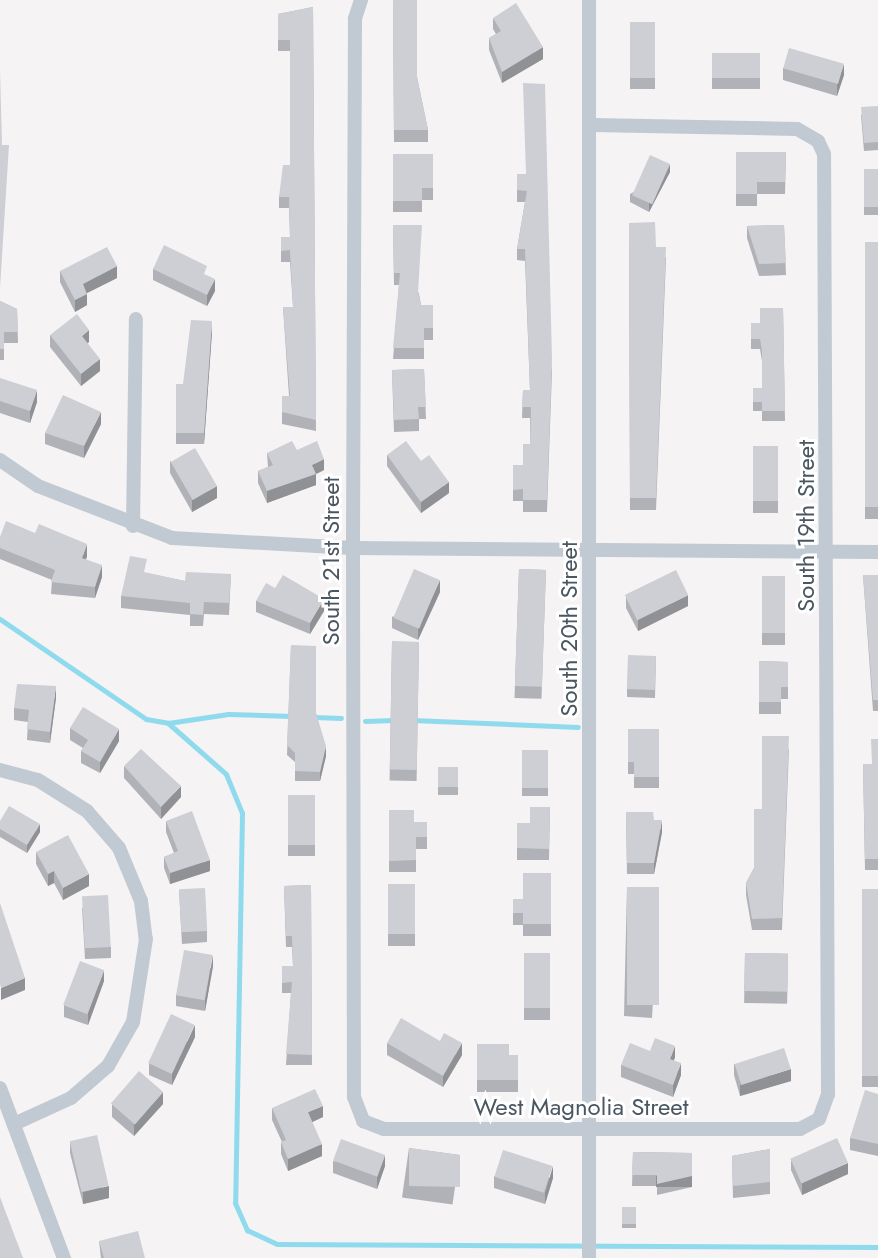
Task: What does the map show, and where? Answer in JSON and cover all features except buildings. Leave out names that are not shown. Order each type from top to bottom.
[{"type":"street","name":"South 21st Street","points":[[361,0],[355,19],[353,548],[354,1097],[363,1121]]},
{"type":"street","name":"South 20th Street","points":[[589,0],[592,125],[592,1129],[589,1258]]},
{"type":"street","name":"South 19th Street","points":[[592,125],[797,129],[818,141],[829,552],[828,1094],[819,1119],[800,1129]]},
{"type":"street","points":[[133,526],[136,319]]},
{"type":"street","points":[[0,460],[38,486],[133,526],[172,538],[353,548],[878,552]]},
{"type":"street","points":[[0,770],[38,780],[87,811],[119,848],[141,901],[146,939],[133,1022],[108,1066],[71,1098],[14,1124]]},
{"type":"street","points":[[0,1088],[64,1258]]},
{"type":"street","name":"West Magnolia Street","points":[[363,1121],[384,1129],[800,1129]]},
{"type":"waterway","points":[[0,619],[146,719],[168,723],[226,774],[242,813],[235,1203],[247,1230],[277,1244],[878,1247]]},
{"type":"waterway","points":[[168,723],[228,714],[292,716]]},
{"type":"waterway","points":[[314,717],[341,718]]},
{"type":"waterway","points":[[365,721],[394,720]]},
{"type":"waterway","points":[[412,720],[578,727]]}]
